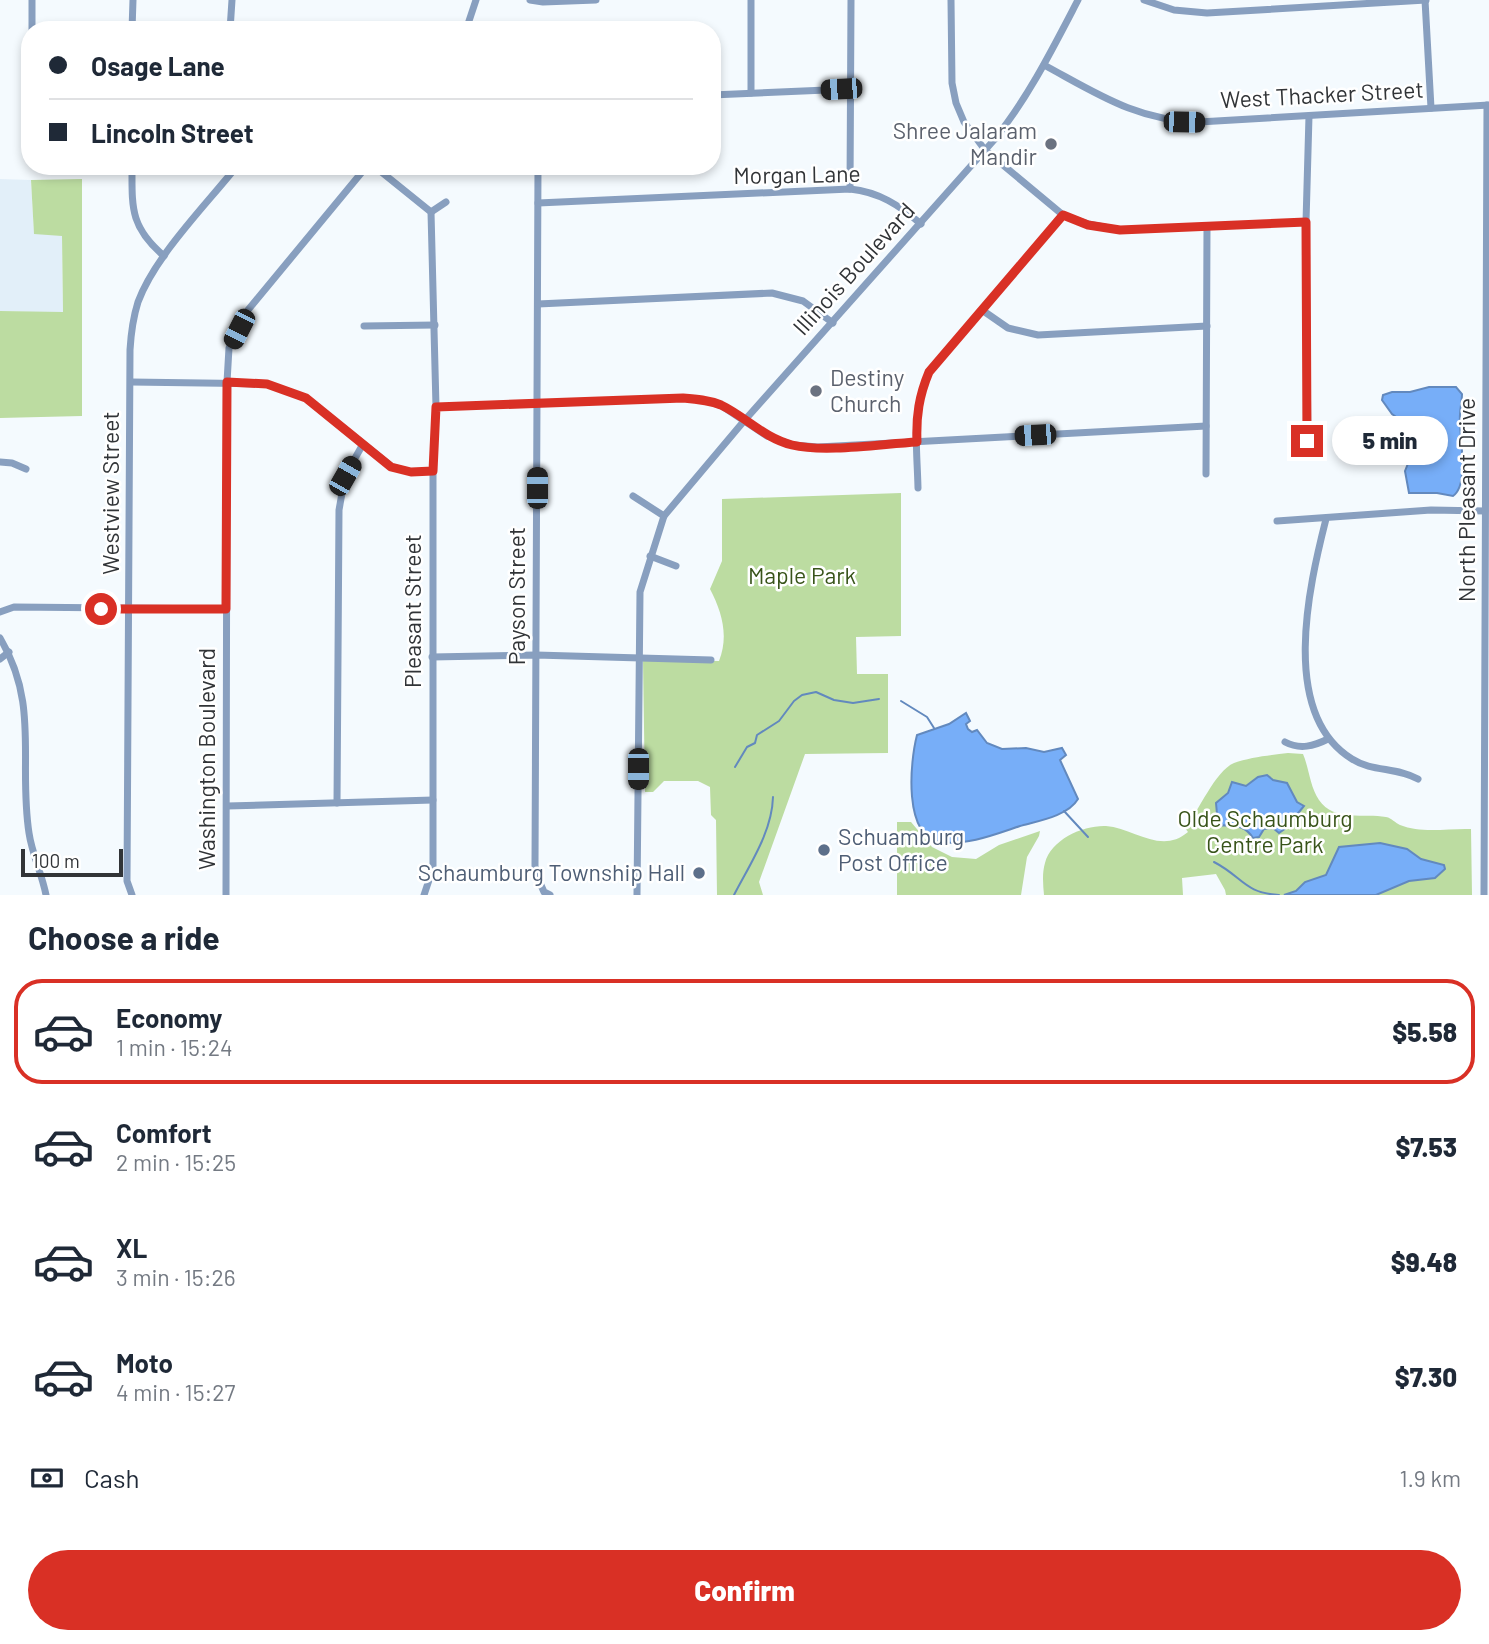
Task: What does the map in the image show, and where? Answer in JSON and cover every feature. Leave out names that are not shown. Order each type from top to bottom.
[{"type":"street","points":[[32,0],[32,21]]},
{"type":"street","points":[[132,21],[133,0]]},
{"type":"street","points":[[231,21],[232,0]]},
{"type":"street","points":[[469,21],[476,0]]},
{"type":"street","points":[[530,0],[596,0]]},
{"type":"street","points":[[751,0],[751,93]]},
{"type":"street","points":[[850,189],[851,0]]},
{"type":"street","points":[[951,0],[953,93],[964,122],[985,150],[1063,215],[1079,222],[1113,230],[1306,222]]},
{"type":"street","name":"Illinois Boulevard","points":[[637,895],[639,592],[664,516],[1014,114],[1044,65],[1078,0]]},
{"type":"street","points":[[1144,0],[1174,10],[1207,13],[1425,0],[1431,108]]},
{"type":"street","name":"West Thacker Street","points":[[1044,65],[1115,103],[1161,119],[1199,122],[1488,105]]},
{"type":"street","points":[[721,95],[850,89]]},
{"type":"street","name":"North Pleasant Drive","points":[[1485,895],[1488,105]]},
{"type":"street","points":[[1308,116],[1308,456]]},
{"type":"street","points":[[132,175],[132,206],[138,223],[147,241],[164,256]]},
{"type":"street","name":"Westview Street","points":[[132,895],[127,881],[132,325],[139,301],[164,256],[230,175]]},
{"type":"street","name":"Washington Boulevard","points":[[226,895],[229,348],[248,310],[360,175]]},
{"type":"street","points":[[385,175],[431,212],[446,202]]},
{"type":"street","name":"Payson Street","points":[[538,175],[536,866],[537,876],[545,894]]},
{"type":"street","name":"Morgan Lane","points":[[538,203],[850,189],[887,199],[920,224]]},
{"type":"street","name":"Pleasant Street","points":[[424,895],[433,868],[433,471],[436,407],[431,212]]},
{"type":"street","points":[[918,488],[916,410],[929,372],[1063,215]]},
{"type":"street","points":[[1206,474],[1207,226]]},
{"type":"street","points":[[538,304],[772,293],[803,302],[833,323]]},
{"type":"street","points":[[982,310],[1008,328],[1038,335],[1207,326]]},
{"type":"street","points":[[364,326],[435,325]]},
{"type":"street","points":[[131,382],[267,384],[306,398],[391,467],[411,472],[433,471]]},
{"type":"street","points":[[436,407],[694,399],[722,406],[767,436],[793,445],[818,447],[1206,426]]},
{"type":"street","points":[[337,803],[339,510],[345,476],[363,444]]},
{"type":"street","points":[[0,462],[12,463],[26,469]]},
{"type":"street","points":[[633,496],[664,516]]},
{"type":"street","points":[[1278,521],[1426,510],[1485,511]]},
{"type":"street","points":[[1326,519],[1312,575],[1305,647],[1312,703],[1328,739],[1354,761],[1418,779]]},
{"type":"street","points":[[650,556],[676,566]]},
{"type":"street","points":[[0,612],[14,607],[226,609]]},
{"type":"street","points":[[0,638],[9,652],[24,696],[29,834],[46,895]]},
{"type":"street","points":[[0,659],[9,652]]},
{"type":"street","points":[[432,657],[536,655],[711,660]]},
{"type":"street","points":[[1285,742],[1301,747],[1328,739]]},
{"type":"street","points":[[227,806],[433,800]]},
{"type":"shaded area","points":[[0,179],[31,180],[34,233],[62,235],[63,313],[0,311]]},
{"type":"green space","points":[[82,179],[82,416],[0,418],[0,311],[63,312],[62,236],[34,234],[31,180]]},
{"type":"green space","name":"Maple Park","points":[[901,493],[901,636],[856,637],[857,674],[888,674],[888,753],[805,754],[759,882],[763,895],[717,895],[716,820],[711,815],[710,787],[698,781],[664,781],[653,792],[645,792],[643,660],[719,661],[723,624],[710,589],[722,561],[722,499]]},
{"type":"green space","name":"Olde Schaumburg Centre Park","points":[[1288,753],[1303,754],[1316,795],[1325,807],[1333,811],[1386,817],[1408,828],[1471,829],[1472,895],[1226,895],[1216,874],[1182,878],[1183,895],[1044,895],[1045,863],[1048,854],[1061,840],[1097,826],[1116,828],[1158,841],[1178,838],[1188,832],[1185,828],[1227,767],[1247,759]]},
{"type":"green space","points":[[897,822],[911,822],[932,847],[952,857],[976,859],[999,845],[1040,831],[1027,857],[1021,895],[897,895]]},
{"type":"water","points":[[1429,387],[1456,387],[1462,394],[1462,472],[1458,490],[1453,496],[1409,493],[1405,471],[1415,446],[1413,435],[1382,400],[1383,395],[1392,392],[1410,392]]},
{"type":"water","points":[[966,713],[970,721],[966,724],[968,729],[972,732],[977,730],[987,743],[1002,749],[1026,748],[1044,752],[1062,748],[1066,755],[1060,760],[1078,799],[1067,810],[1052,817],[991,836],[950,843],[928,837],[920,827],[912,796],[912,762],[917,735],[949,724]]},
{"type":"water","points":[[1267,775],[1273,780],[1287,783],[1297,802],[1304,806],[1286,828],[1279,833],[1273,828],[1264,829],[1259,837],[1253,838],[1240,827],[1214,824],[1216,803],[1228,793],[1232,782],[1246,786],[1258,777]]},
{"type":"water","points":[[1380,843],[1407,849],[1421,859],[1444,865],[1445,869],[1435,878],[1409,881],[1376,895],[1284,895],[1296,891],[1305,882],[1326,875],[1339,847]]},
{"type":"waterway","points":[[735,767],[747,747],[755,743],[757,735],[779,721],[802,695],[816,692],[834,700],[853,703],[879,699]]},
{"type":"waterway","points":[[901,701],[927,717],[934,728]]},
{"type":"waterway","points":[[734,895],[769,823],[773,797]]},
{"type":"waterway","points":[[1064,811],[1088,837]]},
{"type":"waterway","points":[[1214,862],[1251,888],[1279,895]]},
{"type":"place","name":"Shree Jalaram Mandir","points":[[1051,144]]},
{"type":"place","name":"Destiny Church","points":[[816,391]]},
{"type":"place","name":"Schuamburg Post Office","points":[[824,850]]},
{"type":"place","name":"Schaumburg Township Hall","points":[[699,873]]},
{"type":"route","points":[[101,609],[226,609],[227,382],[267,384],[306,398],[391,467],[411,472],[433,471],[436,407],[683,398],[704,400],[722,406],[767,436],[793,445],[818,447],[917,442],[916,410],[929,372],[1063,215],[1088,225],[1120,230],[1306,222],[1307,441]]}]
